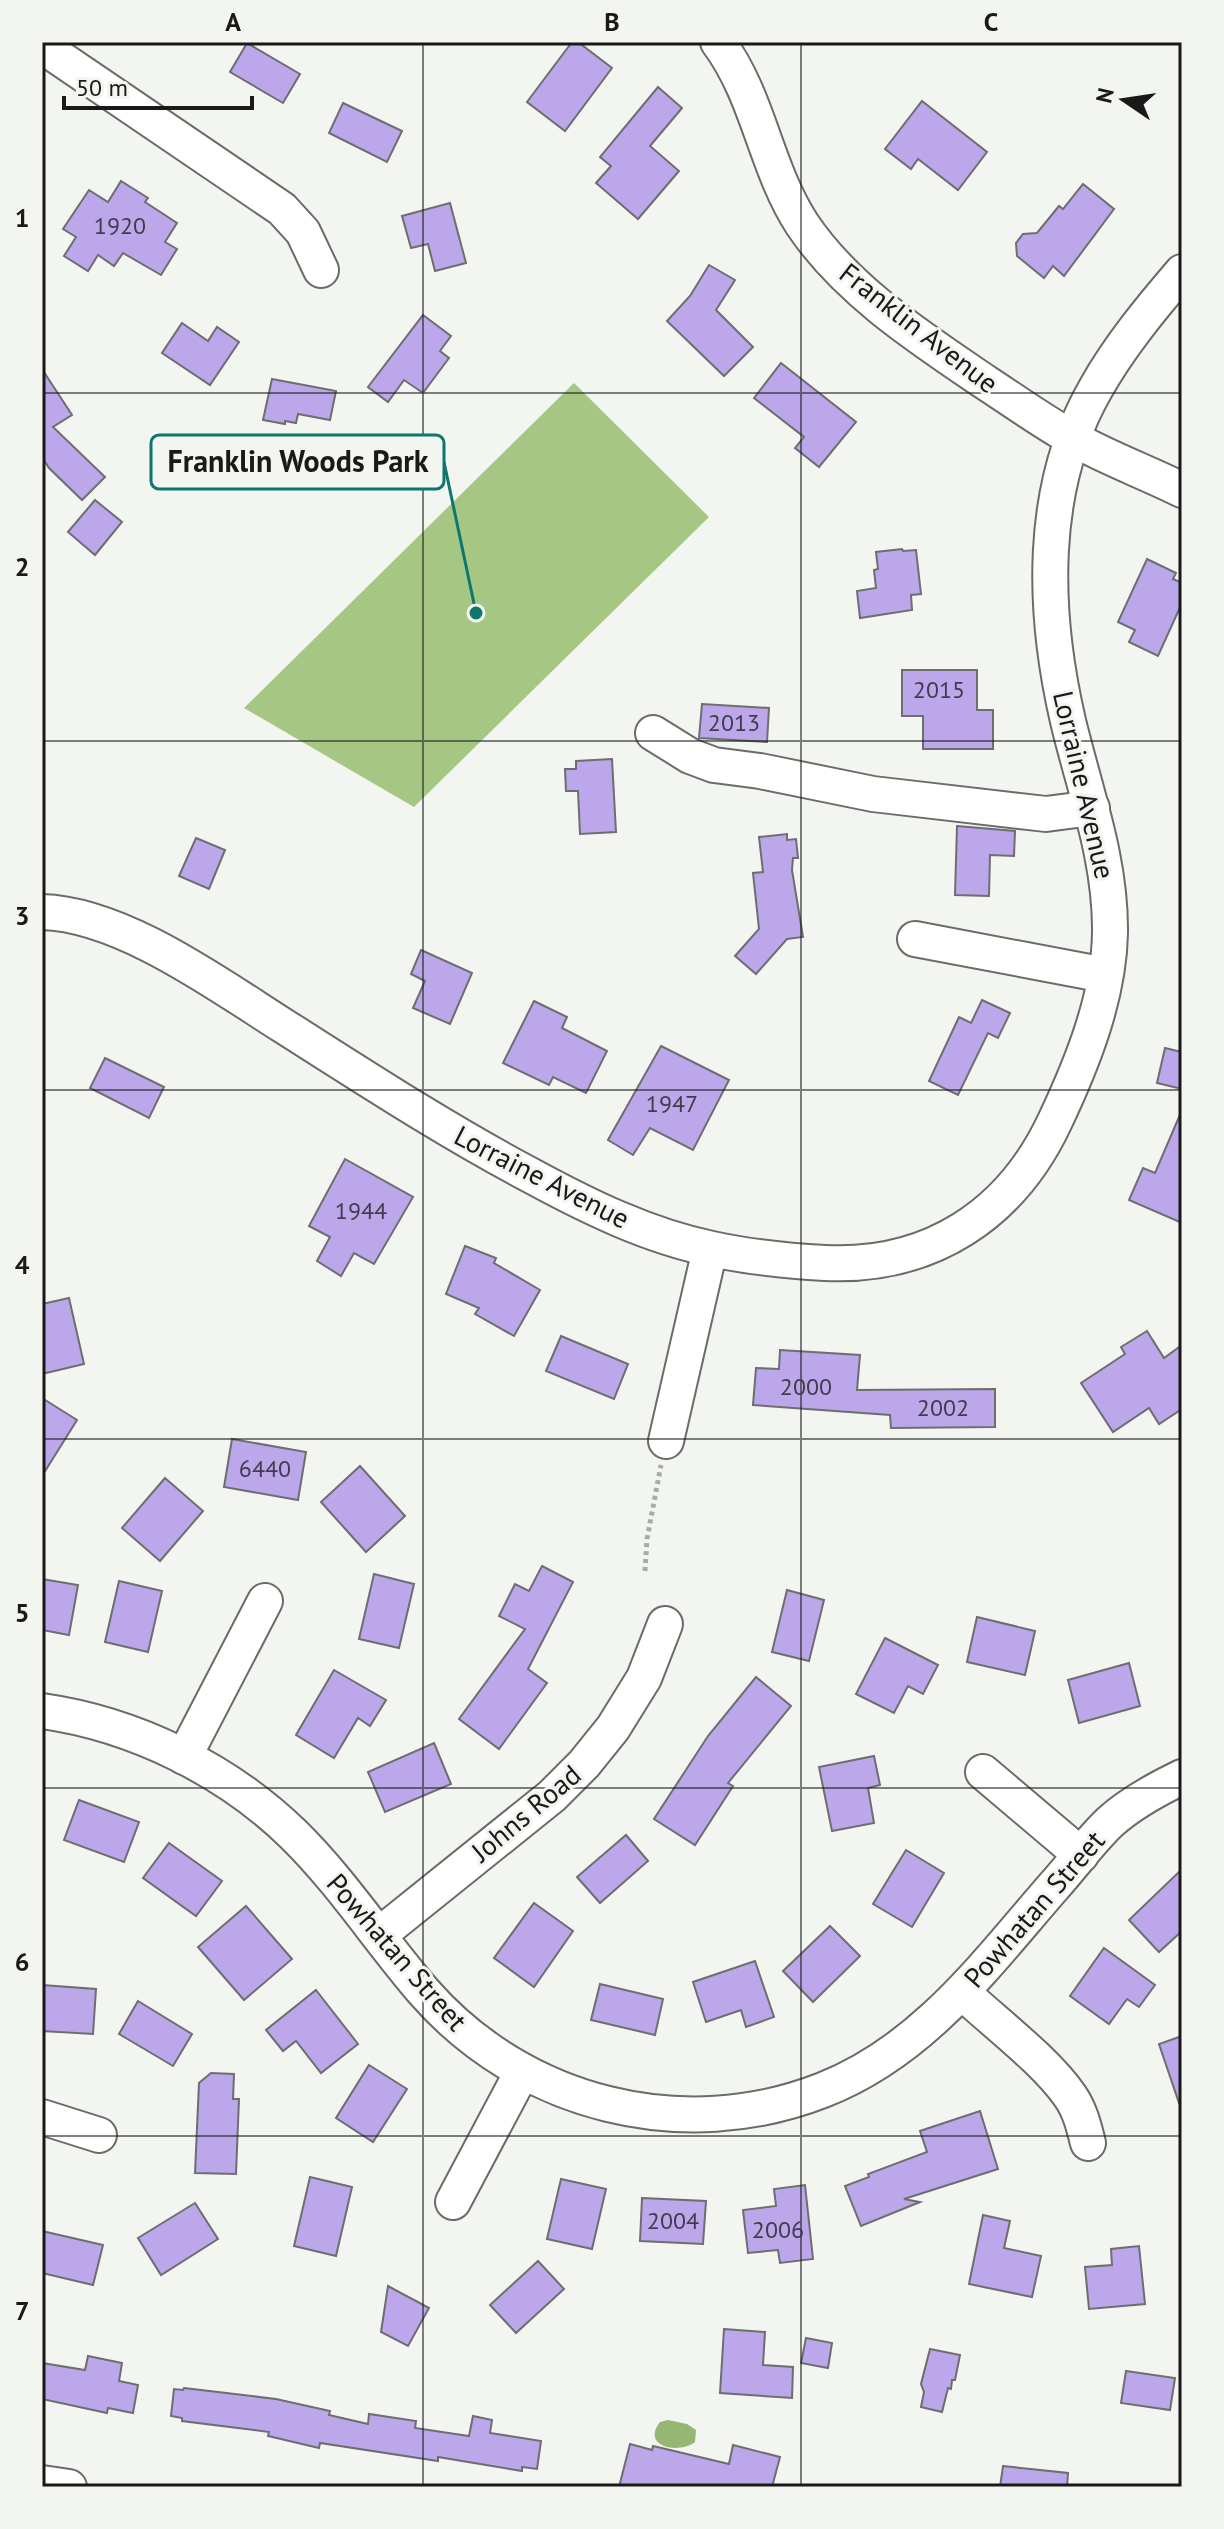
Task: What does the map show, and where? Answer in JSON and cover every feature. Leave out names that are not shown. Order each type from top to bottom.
[{"type":"street","name":"Franklin Avenue","points":[[718,42],[743,82],[786,195],[825,254],[891,314],[1074,439],[1182,490]]},
{"type":"street","points":[[42,46],[282,209],[303,232],[321,270]]},
{"type":"street","name":"Lorraine Avenue","points":[[42,912],[83,917],[111,927],[184,964],[431,1120],[591,1208],[656,1232],[710,1249],[789,1261],[862,1263],[903,1256],[959,1233],[987,1213],[1013,1187],[1051,1129],[1072,1086],[1105,975],[1110,936],[1108,877],[1068,719],[1050,609],[1054,514],[1074,439],[1096,388],[1182,272]]},
{"type":"street","points":[[653,733],[690,756],[714,765],[873,794],[1046,814],[1092,808]]},
{"type":"street","points":[[915,939],[1105,975]]},
{"type":"street","points":[[666,1441],[710,1249]]},
{"type":"street","points":[[184,1757],[265,1601]]},
{"type":"street","name":"Johns Road","points":[[379,1935],[552,1796],[584,1764],[613,1728],[644,1678],[665,1624]]},
{"type":"street","name":"Powhatan Street","points":[[42,1711],[120,1729],[184,1757],[252,1798],[292,1832],[337,1880],[424,1992],[458,2027],[488,2051],[522,2072],[585,2098],[639,2112],[683,2116],[731,2114],[778,2105],[824,2090],[868,2069],[929,2025],[962,1992],[1115,1818],[1182,1777]]},
{"type":"street","points":[[983,1772],[1081,1855]]},
{"type":"street","points":[[962,1992],[1056,2079],[1072,2098],[1083,2120],[1088,2143]]},
{"type":"street","points":[[453,2202],[522,2072]]},
{"type":"street","points":[[42,2117],[99,2135]]},
{"type":"street","points":[[42,2483],[69,2487]]},
{"type":"path","points":[[645,1571],[647,1539],[666,1441]]},
{"type":"shaded area","points":[[574,383],[709,517],[414,807],[244,708]]},
{"type":"shaded area","points":[[668,2420],[687,2424],[696,2430],[695,2442],[671,2448],[658,2442],[655,2430],[660,2422]]},
{"type":"building","points":[[572,42],[578,42],[612,68],[565,131],[527,102]]},
{"type":"building","points":[[247,43],[300,74],[283,103],[230,72]]},
{"type":"building","points":[[658,87],[682,108],[650,146],[679,171],[638,219],[596,183],[611,166],[600,157]]},
{"type":"building","points":[[922,101],[987,152],[958,190],[918,159],[911,169],[885,149]]},
{"type":"building","points":[[343,103],[402,131],[387,162],[329,133]]},
{"type":"building","points":[[121,181],[148,198],[145,202],[177,223],[165,242],[177,249],[161,275],[123,253],[114,266],[98,255],[88,271],[64,256],[76,237],[63,229],[89,190],[108,202]]},
{"type":"building","points":[[1083,184],[1114,209],[1064,276],[1053,266],[1044,278],[1017,256],[1016,243],[1023,234],[1037,233],[1059,206],[1063,209]]},
{"type":"building","points":[[450,203],[466,263],[435,271],[428,244],[411,248],[402,216]]},
{"type":"building","points":[[709,265],[735,280],[716,310],[753,347],[724,376],[667,321],[690,296]]},
{"type":"building","points":[[423,315],[451,336],[440,351],[449,358],[423,393],[404,380],[388,402],[368,387]]},
{"type":"building","points":[[182,323],[208,341],[217,327],[239,342],[210,385],[162,353]]},
{"type":"building","points":[[781,363],[856,422],[819,467],[795,448],[804,437],[754,398]]},
{"type":"building","points":[[42,369],[72,415],[53,427],[105,477],[82,500],[42,457]]},
{"type":"building","points":[[272,379],[336,391],[330,420],[298,414],[296,423],[263,420]]},
{"type":"building","points":[[95,500],[122,522],[95,555],[68,532]]},
{"type":"building","points":[[916,550],[921,594],[911,595],[912,610],[860,618],[857,591],[876,588],[876,552]]},
{"type":"building","points":[[1147,559],[1176,573],[1173,579],[1182,583],[1182,603],[1158,656],[1129,642],[1135,630],[1118,622]]},
{"type":"building","points":[[902,670],[977,670],[977,710],[993,710],[993,749],[923,749],[923,716],[902,716]]},
{"type":"building","points":[[702,704],[769,708],[767,742],[699,738]]},
{"type":"building","points":[[612,759],[616,832],[580,834],[578,791],[566,791],[565,769],[576,769],[576,761]]},
{"type":"building","points":[[957,826],[1015,831],[1014,856],[990,855],[989,896],[955,895]]},
{"type":"building","points":[[787,834],[787,840],[796,839],[798,858],[793,858],[792,870],[803,937],[787,939],[756,974],[735,956],[759,929],[753,873],[763,872],[759,837]]},
{"type":"building","points":[[196,838],[225,850],[209,889],[179,876]]},
{"type":"building","points":[[421,950],[472,973],[450,1024],[413,1008],[425,981],[411,974]]},
{"type":"building","points":[[982,1000],[1010,1013],[998,1038],[988,1033],[958,1095],[929,1081],[959,1017],[971,1023]]},
{"type":"building","points":[[534,1001],[567,1017],[562,1028],[607,1051],[586,1093],[553,1077],[549,1085],[503,1063]]},
{"type":"building","points":[[661,1046],[729,1080],[693,1150],[650,1128],[633,1155],[608,1140]]},
{"type":"building","points":[[1165,1048],[1182,1052],[1182,1089],[1157,1083]]},
{"type":"building","points":[[105,1058],[164,1087],[149,1118],[90,1088]]},
{"type":"building","points":[[1182,1110],[1182,1223],[1129,1200],[1143,1168],[1155,1173]]},
{"type":"building","points":[[345,1159],[413,1197],[374,1264],[354,1253],[341,1276],[317,1261],[330,1237],[309,1226]]},
{"type":"building","points":[[465,1246],[496,1258],[494,1263],[540,1290],[514,1336],[475,1314],[479,1308],[446,1294]]},
{"type":"building","points":[[69,1298],[84,1364],[42,1374],[42,1304]]},
{"type":"building","points":[[1147,1331],[1164,1358],[1182,1345],[1182,1409],[1159,1424],[1149,1408],[1113,1432],[1081,1383],[1125,1354],[1121,1347]]},
{"type":"building","points":[[561,1336],[628,1364],[614,1399],[546,1371]]},
{"type":"building","points":[[780,1350],[860,1355],[857,1390],[995,1389],[995,1427],[891,1428],[890,1415],[753,1405],[756,1368],[779,1369]]},
{"type":"building","points":[[42,1398],[77,1420],[42,1476]]},
{"type":"building","points":[[232,1439],[306,1452],[298,1500],[224,1487]]},
{"type":"building","points":[[360,1466],[405,1516],[366,1552],[321,1502]]},
{"type":"building","points":[[165,1478],[203,1511],[160,1561],[122,1528]]},
{"type":"building","points":[[542,1566],[573,1582],[528,1669],[547,1683],[499,1749],[459,1719],[525,1629],[499,1616],[515,1584],[529,1591]]},
{"type":"building","points":[[374,1574],[414,1584],[399,1648],[359,1639]]},
{"type":"building","points":[[42,1579],[78,1585],[69,1635],[42,1630]]},
{"type":"building","points":[[119,1581],[162,1591],[148,1652],[105,1642]]},
{"type":"building","points":[[787,1590],[824,1600],[809,1661],[772,1652]]},
{"type":"building","points":[[977,1617],[1035,1631],[1025,1675],[967,1662]]},
{"type":"building","points":[[885,1638],[938,1665],[923,1694],[908,1686],[894,1713],[856,1694]]},
{"type":"building","points":[[1129,1663],[1140,1706],[1079,1723],[1068,1680]]},
{"type":"building","points":[[334,1670],[386,1700],[370,1726],[358,1718],[334,1758],[296,1735]]},
{"type":"building","points":[[756,1677],[791,1706],[728,1783],[733,1786],[695,1845],[654,1819],[708,1736]]},
{"type":"building","points":[[434,1743],[451,1784],[385,1812],[368,1772]]},
{"type":"building","points":[[874,1756],[880,1785],[868,1788],[874,1823],[832,1831],[819,1767]]},
{"type":"building","points":[[79,1800],[139,1822],[124,1862],[64,1840]]},
{"type":"building","points":[[626,1835],[648,1861],[600,1903],[577,1877]]},
{"type":"building","points":[[169,1843],[222,1881],[196,1916],[143,1878]]},
{"type":"building","points":[[906,1850],[944,1873],[912,1927],[873,1904]]},
{"type":"building","points":[[1182,1869],[1182,1931],[1159,1952],[1129,1920]]},
{"type":"building","points":[[534,1903],[573,1931],[534,1987],[494,1958]]},
{"type":"building","points":[[246,1906],[292,1959],[244,2000],[198,1947]]},
{"type":"building","points":[[830,1926],[860,1956],[813,2002],[783,1971]]},
{"type":"building","points":[[1104,1948],[1155,1985],[1139,2007],[1127,1999],[1109,2024],[1070,1996]]},
{"type":"building","points":[[755,1961],[774,2017],[746,2027],[741,2010],[706,2022],[693,1982]]},
{"type":"building","points":[[600,1984],[663,1999],[655,2035],[591,2020]]},
{"type":"building","points":[[42,1985],[96,1989],[93,2034],[42,2031]]},
{"type":"building","points":[[316,1990],[358,2044],[321,2073],[296,2041],[283,2051],[266,2030]]},
{"type":"building","points":[[138,2001],[192,2034],[173,2066],[119,2034]]},
{"type":"building","points":[[1182,2036],[1182,2102],[1179,2103],[1159,2044]]},
{"type":"building","points":[[369,2065],[407,2089],[373,2142],[336,2118]]},
{"type":"building","points":[[211,2073],[234,2074],[233,2099],[239,2099],[236,2174],[195,2173],[199,2083]]},
{"type":"building","points":[[980,2111],[998,2169],[904,2199],[920,2202],[861,2226],[845,2186],[927,2152],[920,2131]]},
{"type":"building","points":[[310,2177],[352,2187],[336,2256],[294,2246]]},
{"type":"building","points":[[561,2179],[606,2189],[592,2249],[547,2239]]},
{"type":"building","points":[[805,2185],[813,2259],[780,2263],[778,2250],[748,2253],[743,2210],[776,2206],[774,2189]]},
{"type":"building","points":[[642,2198],[706,2201],[703,2244],[640,2241]]},
{"type":"building","points":[[195,2203],[218,2239],[161,2275],[138,2238]]},
{"type":"building","points":[[983,2215],[1010,2221],[1004,2248],[1041,2256],[1032,2297],[969,2284]]},
{"type":"building","points":[[42,2231],[103,2245],[93,2285],[42,2273]]},
{"type":"building","points":[[1139,2246],[1145,2304],[1089,2309],[1085,2267],[1112,2265],[1111,2249]]},
{"type":"building","points":[[538,2261],[564,2289],[516,2333],[490,2305]]},
{"type":"building","points":[[388,2286],[429,2308],[408,2346],[381,2332]]},
{"type":"building","points":[[724,2329],[765,2332],[763,2365],[793,2367],[792,2398],[720,2393]]},
{"type":"building","points":[[806,2338],[832,2343],[828,2368],[801,2363]]},
{"type":"building","points":[[930,2349],[960,2355],[955,2380],[952,2380],[951,2389],[948,2388],[942,2412],[921,2407],[924,2392],[921,2384]]},
{"type":"building","points":[[88,2356],[122,2363],[119,2381],[138,2385],[133,2413],[108,2408],[107,2413],[42,2399],[42,2363],[85,2370]]},
{"type":"building","points":[[1126,2371],[1175,2378],[1170,2410],[1121,2403]]},
{"type":"building","points":[[174,2389],[276,2399],[330,2411],[329,2415],[368,2424],[369,2414],[416,2421],[415,2428],[469,2436],[473,2416],[492,2420],[490,2433],[541,2441],[537,2469],[522,2467],[522,2471],[438,2457],[438,2461],[320,2443],[319,2448],[268,2436],[269,2432],[182,2421],[182,2418],[171,2416]]},
{"type":"building","points":[[630,2444],[652,2450],[653,2446],[729,2464],[733,2445],[780,2457],[772,2487],[619,2487]]},
{"type":"building","points":[[1003,2466],[1068,2473],[1067,2487],[1000,2487]]},
{"type":"place","name":"Franklin Woods Park","points":[[476,613]]}]
